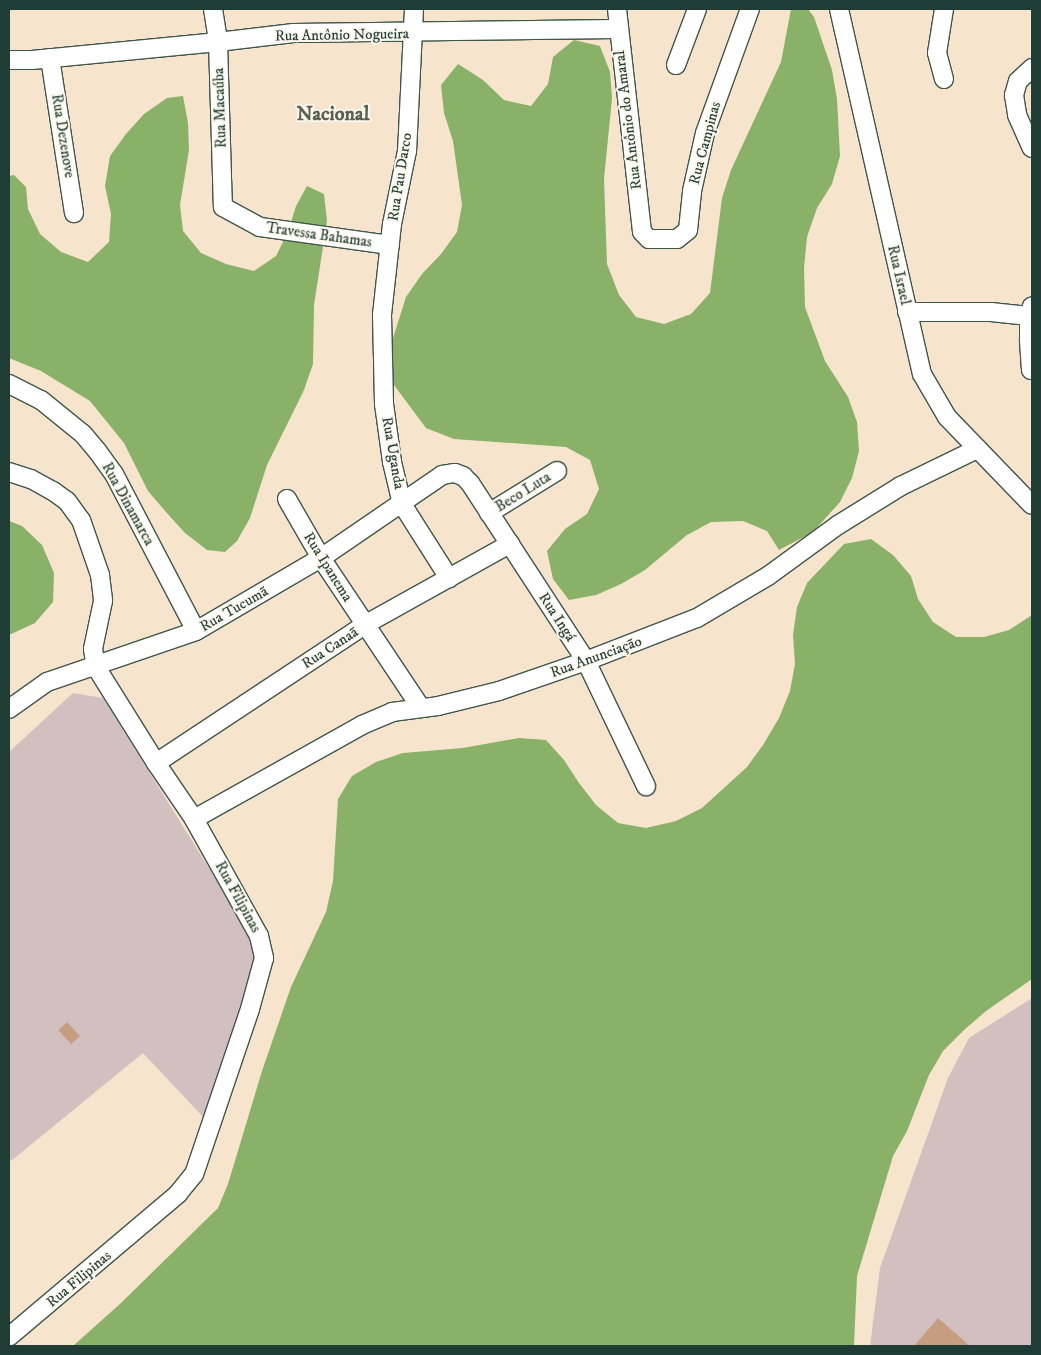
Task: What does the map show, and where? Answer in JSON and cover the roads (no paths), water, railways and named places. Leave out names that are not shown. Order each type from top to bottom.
[{"type":"street","name":"Rua Macaúba","points":[[213,9],[218,42],[223,207]]},
{"type":"street","name":"Rua Pau Darco","points":[[382,315],[390,246],[407,151],[414,9]]},
{"type":"street","name":"Rua Antônio do Amaral","points":[[616,9],[642,232]]},
{"type":"street","points":[[676,65],[697,9]]},
{"type":"street","name":"Rua Campinas","points":[[642,232],[649,239],[677,239],[688,230],[692,191],[705,133],[750,9]]},
{"type":"street","name":"Rua Israel","points":[[839,9],[922,374],[947,417],[1032,505]]},
{"type":"street","points":[[944,9],[937,53],[944,79]]},
{"type":"street","name":"Rua Antônio Nogueira","points":[[9,60],[50,58],[293,33],[617,29]]},
{"type":"street","name":"Rua Dezenove","points":[[50,58],[74,213]]},
{"type":"street","points":[[1030,70],[1018,81],[1014,95],[1017,115],[1032,148]]},
{"type":"street","name":"Travessa Bahamas","points":[[223,207],[260,227],[390,246]]},
{"type":"street","points":[[908,312],[1031,311],[1031,370]]},
{"type":"street","name":"Rua Uganda","points":[[382,315],[384,404],[392,462],[402,504],[448,578]]},
{"type":"street","name":"Rua Dinamarca","points":[[9,384],[41,400],[83,434],[98,452],[114,474],[196,631]]},
{"type":"street","name":"Rua Anunciação","points":[[194,819],[362,725],[392,712],[499,692],[697,618],[768,576],[838,525],[901,486],[977,449]]},
{"type":"street","name":"Beco Luta","points":[[489,513],[557,470]]},
{"type":"street","name":"Rua Filipinas","points":[[9,472],[31,478],[53,491],[67,501],[81,520],[100,575],[102,601],[93,649],[96,666],[156,763],[194,819],[259,936],[264,958],[250,1009],[194,1174],[178,1194],[165,1206],[9,1337]]},
{"type":"street","name":"Rua Ingá","points":[[442,475],[455,473],[463,476],[470,483],[586,661],[646,786]]},
{"type":"street","name":"Rua Tucumã","points":[[9,708],[47,682],[196,631],[321,558],[442,475]]},
{"type":"street","name":"Rua Ipanema","points":[[288,499],[321,558],[421,708]]},
{"type":"street","name":"Rua Canaã","points":[[156,763],[366,624],[510,544]]},
{"type":"district","name":"Nacional","points":[[333,114]]}]
